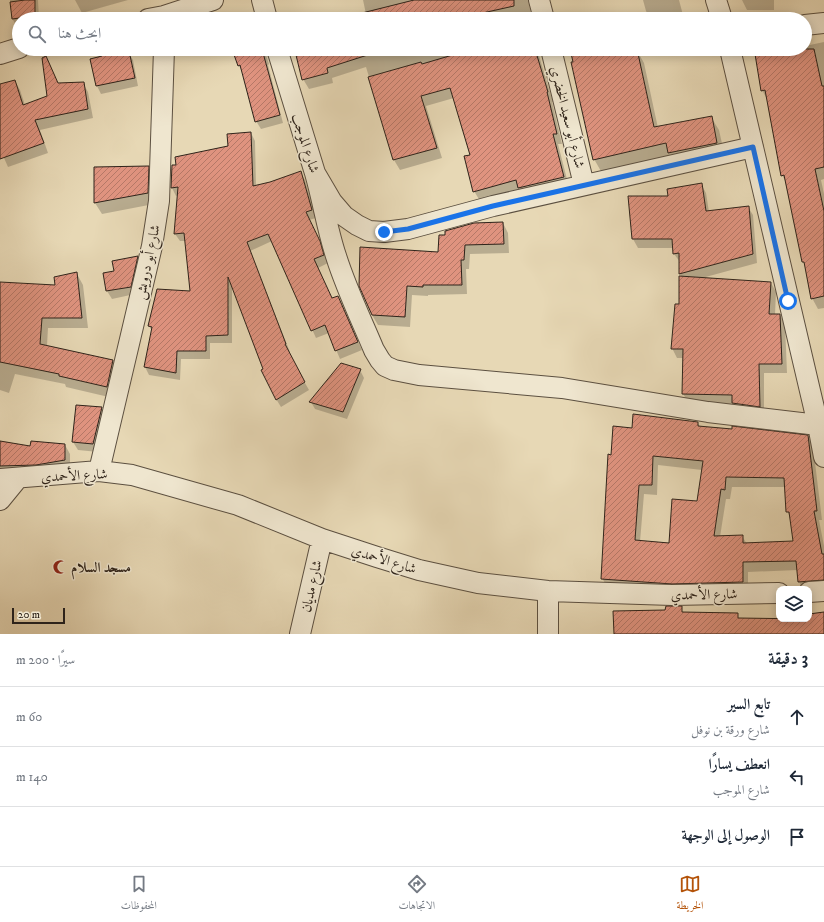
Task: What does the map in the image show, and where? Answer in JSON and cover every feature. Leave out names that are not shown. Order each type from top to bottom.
[{"type":"street","points":[[165,12],[213,0]]},
{"type":"street","points":[[262,0],[265,12]]},
{"type":"street","points":[[539,0],[542,12]]},
{"type":"street","points":[[716,0],[720,12]]},
{"type":"street","points":[[812,24],[824,23]]},
{"type":"street","points":[[0,54],[12,50]]},
{"type":"street","name":"شارع أبو درويش","points":[[99,471],[150,258],[156,225],[159,201],[164,56]]},
{"type":"street","name":"شارع الموجب","points":[[279,56],[315,173],[332,202],[344,216],[357,225],[369,230],[384,232],[408,229],[493,206],[753,147]]},
{"type":"street","name":"شارع أبو سعيد الخضري","points":[[553,56],[584,185]]},
{"type":"street","points":[[732,56],[818,425],[824,457]]},
{"type":"street","points":[[315,173],[336,258],[374,350],[385,366],[394,370],[419,375],[562,388],[708,412],[818,425]]},
{"type":"street","name":"شارع الأحمدي","points":[[9,479],[99,471],[132,475],[238,505],[322,539],[419,570],[478,583],[548,591],[672,595],[776,593]]},
{"type":"street","points":[[0,500],[9,479]]},
{"type":"street","name":"شارع مديان","points":[[300,634],[322,539]]},
{"type":"street","points":[[548,591],[548,634]]},
{"type":"street","points":[[812,592],[824,591]]},
{"type":"building","points":[[35,0],[35,12],[12,12],[12,19],[10,2]]},
{"type":"building","points":[[414,0],[514,0],[514,6],[487,12],[366,12]]},
{"type":"building","points":[[812,49],[814,49],[822,86],[824,86],[824,167],[815,169],[824,211],[824,296],[811,299],[784,175],[781,176],[765,90],[761,91],[755,56],[812,56]]},
{"type":"building","points":[[46,56],[58,83],[84,82],[88,109],[35,120],[44,143],[0,159],[0,84],[15,80],[23,105],[47,96],[42,58]]},
{"type":"building","points":[[102,56],[130,56],[135,78],[96,86],[90,59]]},
{"type":"building","points":[[234,56],[264,56],[280,115],[255,122],[240,65],[238,66]]},
{"type":"building","points":[[296,56],[364,56],[327,68],[328,73],[302,80]]},
{"type":"building","points":[[449,56],[537,56],[548,92],[557,134],[553,134],[564,177],[518,188],[516,180],[473,192],[464,156],[470,155],[450,88],[421,96],[437,148],[393,160],[368,77],[421,62],[422,64]]},
{"type":"building","points":[[572,56],[639,56],[654,127],[712,116],[717,143],[668,153],[666,143],[593,160],[571,62],[573,62]]},
{"type":"building","points":[[251,132],[253,186],[270,182],[301,171],[312,210],[306,212],[320,241],[324,255],[314,259],[332,298],[338,296],[358,342],[335,351],[325,325],[311,331],[268,234],[247,242],[285,344],[305,382],[276,400],[261,370],[263,369],[228,277],[228,335],[206,336],[206,351],[177,351],[176,373],[144,367],[152,327],[148,326],[157,289],[190,291],[184,233],[174,234],[178,187],[171,188],[172,165],[176,165],[175,157],[228,146],[227,134]]},
{"type":"building","points":[[149,166],[148,193],[94,203],[94,167]]},
{"type":"building","points":[[702,183],[706,211],[749,206],[753,254],[679,274],[679,253],[673,254],[672,239],[632,239],[628,196],[668,196],[667,189]]},
{"type":"building","points":[[503,222],[504,244],[465,245],[464,260],[461,260],[462,285],[423,285],[423,287],[407,286],[405,317],[372,315],[359,286],[360,247],[438,252],[439,235],[445,235],[445,231],[474,223]]},
{"type":"building","points":[[138,256],[131,287],[106,291],[103,273],[114,271],[112,261]]},
{"type":"building","points":[[77,272],[82,318],[42,318],[40,344],[113,360],[107,387],[59,376],[59,374],[0,362],[0,282],[55,285],[54,277]]},
{"type":"building","points":[[679,276],[771,282],[769,314],[780,314],[782,364],[759,364],[760,407],[732,403],[732,395],[682,394],[683,349],[671,349],[675,304],[679,304]]},
{"type":"building","points":[[341,363],[361,369],[343,412],[309,402]]},
{"type":"building","points":[[76,405],[102,407],[93,444],[72,442]]},
{"type":"building","points":[[633,414],[698,422],[698,426],[732,429],[732,426],[808,435],[817,511],[814,511],[822,554],[824,554],[824,580],[798,582],[796,561],[743,562],[743,582],[672,584],[601,579],[608,454],[611,455],[613,426],[632,428]],"holes":[[[653,456],[703,461],[697,501],[672,499],[669,543],[635,540],[639,485],[652,485]],[[726,477],[784,478],[786,512],[789,512],[793,541],[743,543],[743,535],[714,536],[721,489],[725,490]]]},
{"type":"building","points":[[0,441],[30,446],[31,441],[65,444],[65,460],[36,465],[0,466]]},
{"type":"building","points":[[666,606],[682,606],[682,612],[738,613],[738,618],[776,619],[776,622],[812,622],[812,614],[824,612],[824,634],[614,634],[613,611],[665,610]]},
{"type":"place","name":"مسجد السلام","points":[[60,567]]},
{"type":"route","points":[[384,232],[408,229],[493,206],[753,147],[788,301]]}]
